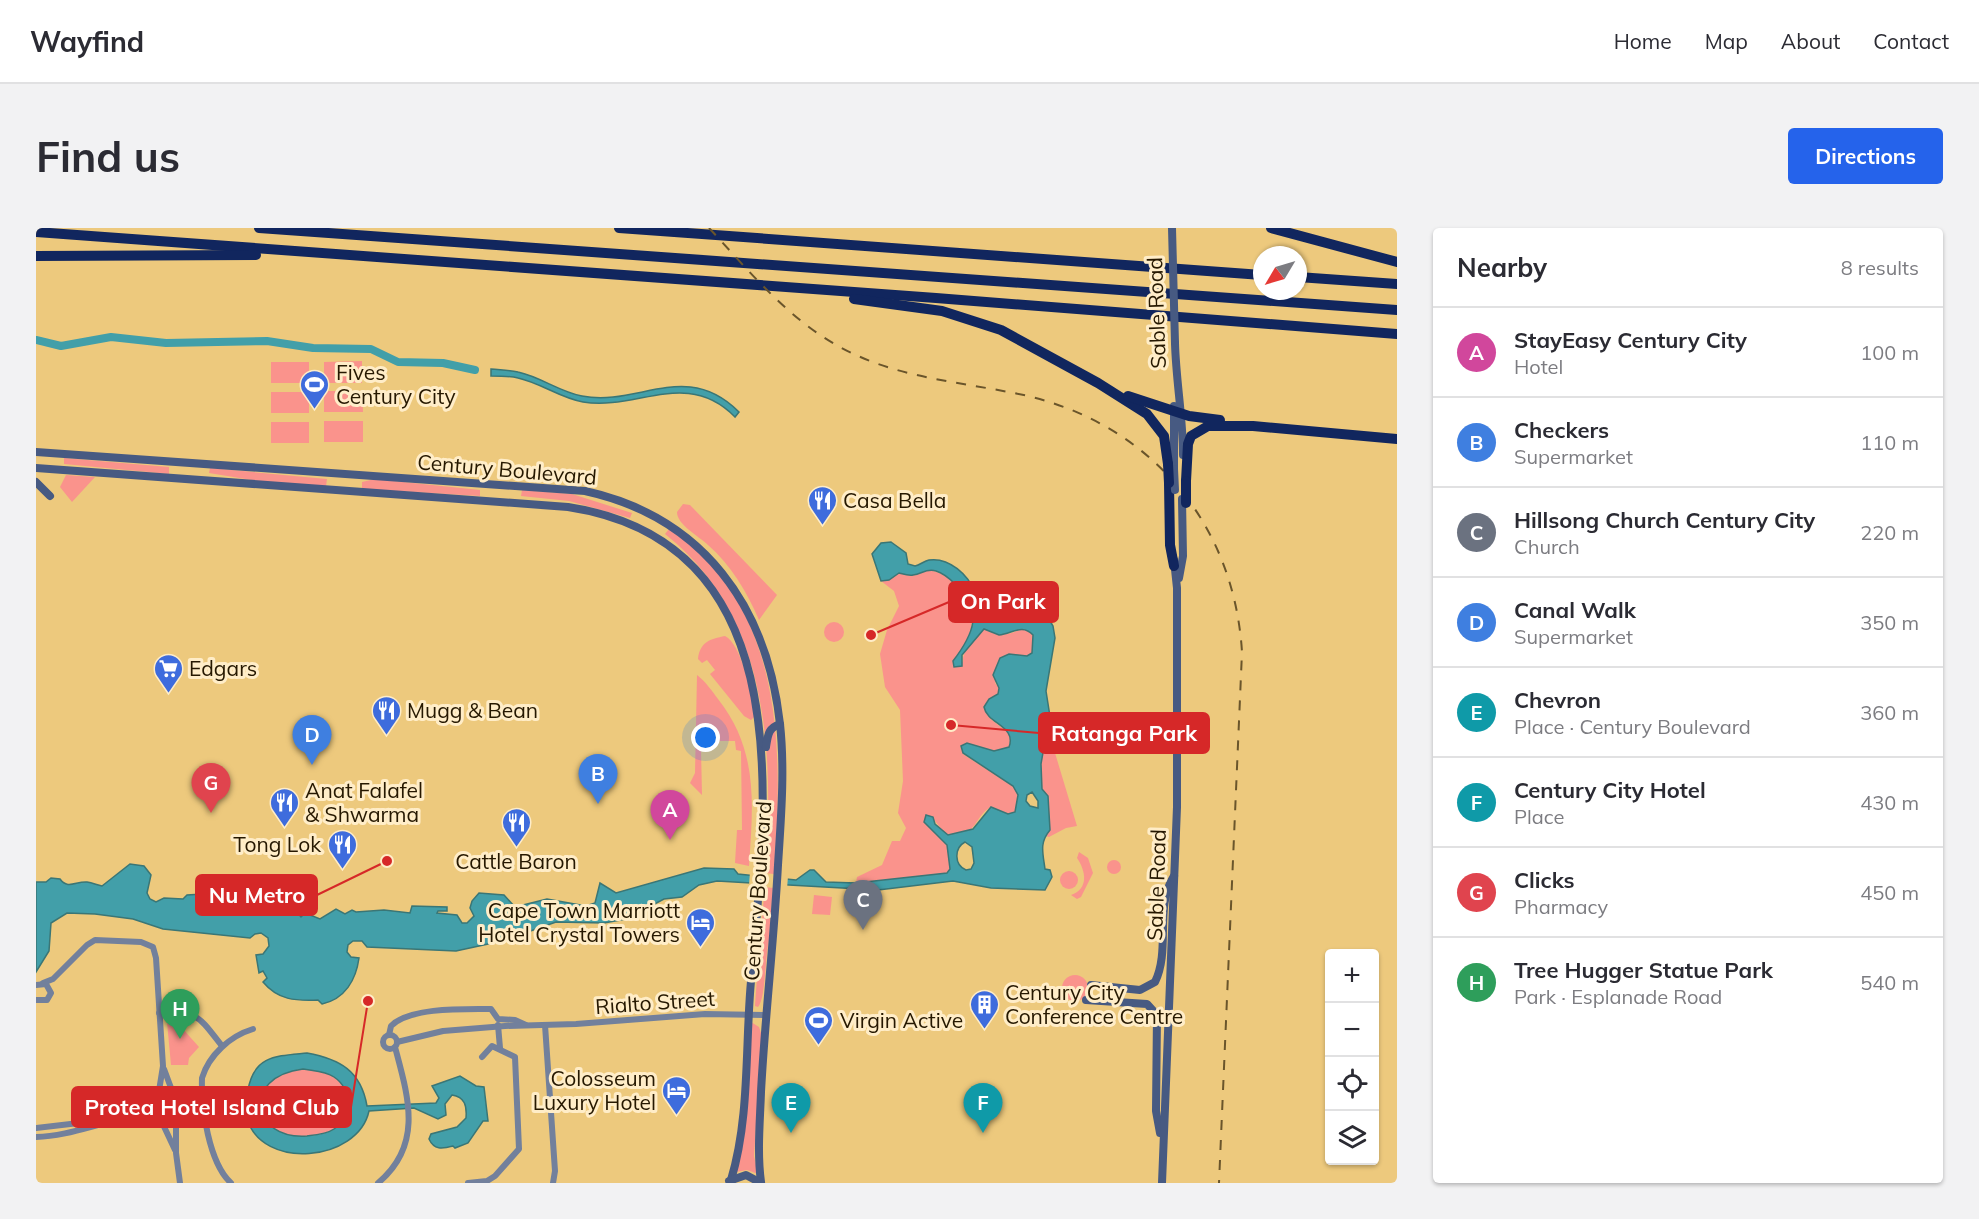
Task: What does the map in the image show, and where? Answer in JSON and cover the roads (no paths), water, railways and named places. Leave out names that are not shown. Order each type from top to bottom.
[{"type":"highway","points":[[259,228],[1397,310]]},
{"type":"highway","points":[[619,228],[1253,274]]},
{"type":"highway","points":[[1271,228],[1397,262]]},
{"type":"highway","points":[[36,232],[1397,334]]},
{"type":"highway","points":[[36,256],[370,256]]},
{"type":"highway","points":[[1307,278],[1397,284]]},
{"type":"highway","points":[[813,290],[834,297],[921,308],[976,320],[1001,330],[1098,383],[1154,421],[1166,441],[1171,466],[1170,545],[1174,566]]},
{"type":"highway","points":[[1098,383],[1178,413],[1253,426],[1397,439]]},
{"type":"highway","points":[[1184,504],[1184,479],[1191,436],[1200,428],[1208,426],[1253,426]]},
{"type":"main road","name":"Sable Road","points":[[1172,228],[1177,398],[1184,479]]},
{"type":"main road","name":"Sable Road","points":[[1171,466],[1178,413]]},
{"type":"main road","name":"Century Boulevard","points":[[36,452],[572,490],[619,500],[669,524],[703,551],[726,576],[748,612],[759,638],[772,681],[780,724],[782,775],[777,891],[757,1156],[761,1183]]},
{"type":"main road","name":"Century Boulevard","points":[[36,468],[568,507],[602,513],[638,525],[690,564],[721,604],[739,643],[754,692],[761,730],[764,777],[759,890],[748,1014],[742,1132],[728,1182]]},
{"type":"main road","points":[[36,483],[50,496]]},
{"type":"main road","name":"Sable Road","points":[[1177,588],[1183,556],[1184,504]]},
{"type":"main road","name":"Sable Road","points":[[1162,1183],[1175,876],[1178,734],[1177,588],[1174,566]]},
{"type":"main road","points":[[764,777],[769,732],[773,726],[780,724]]},
{"type":"main road","points":[[1091,985],[1140,990],[1155,982],[1161,959],[1165,896],[1175,876]]},
{"type":"main road","points":[[1086,1000],[1147,1004],[1158,1016],[1156,1112],[1163,1148]]},
{"type":"main road","name":"Century Boulevard","points":[[728,1182],[745,1175],[761,1183]]},
{"type":"street","points":[[36,985],[53,979],[95,940],[149,944],[155,951],[163,1066],[153,1108],[176,1153]]},
{"type":"street","points":[[37,1001],[49,998],[53,979]]},
{"type":"street","points":[[44,983],[51,990]]},
{"type":"street","points":[[396,1044],[390,1048],[384,1044],[384,1039],[389,1035],[395,1022],[441,1010],[491,1009],[498,1019],[500,1048]]},
{"type":"street","points":[[159,1015],[189,1012],[201,1020],[222,1046]]},
{"type":"street","name":"Rialto Street","points":[[396,1044],[443,1031],[748,1014],[767,1015]]},
{"type":"street","points":[[498,1019],[515,1020],[530,1026]]},
{"type":"street","points":[[545,1025],[555,1171],[553,1183]]},
{"type":"street","points":[[231,1183],[222,1174],[211,1152],[201,1084],[203,1074],[222,1046],[239,1033],[253,1029]]},
{"type":"street","points":[[378,1183],[392,1172],[400,1158],[406,1143],[409,1111],[394,1036],[389,1035]]},
{"type":"street","points":[[468,1183],[487,1181],[495,1176],[504,1169],[520,1145],[517,1063],[513,1055],[500,1048],[489,1048],[482,1057]]},
{"type":"street","points":[[163,1066],[179,1105],[176,1153],[180,1183]]},
{"type":"street","points":[[36,1128],[79,1123],[166,1094],[174,1096]]},
{"type":"street","points":[[36,1137],[78,1132],[127,1118],[170,1119],[177,1114]]},
{"type":"street","points":[[555,1171],[559,1183]]},
{"type":"water","points":[[491,369],[526,374],[582,396],[603,398],[623,396],[662,388],[700,389],[719,397],[739,412],[735,417],[717,403],[699,395],[680,393],[603,403],[583,402],[526,380],[491,376]]},
{"type":"water","points":[[891,542],[906,553],[908,564],[915,566],[936,560],[951,564],[968,580],[975,593],[987,596],[997,608],[1014,606],[1022,594],[1042,607],[1053,626],[1055,638],[1046,691],[1052,729],[1045,741],[1041,764],[1042,789],[1048,796],[1050,830],[1044,839],[1043,853],[1045,869],[1050,870],[1052,877],[1045,890],[991,888],[953,881],[878,890],[717,881],[699,885],[682,897],[664,899],[626,919],[604,923],[556,922],[502,941],[456,951],[367,947],[362,941],[353,941],[348,945],[347,952],[351,957],[359,958],[352,981],[337,998],[322,1004],[318,1000],[281,996],[263,982],[267,978],[263,971],[259,973],[256,955],[263,954],[269,946],[268,938],[261,933],[250,938],[163,929],[133,919],[67,913],[51,923],[49,951],[36,972],[36,882],[46,882],[51,878],[60,879],[69,885],[87,882],[102,886],[130,864],[144,866],[151,875],[147,893],[150,899],[156,902],[164,898],[183,899],[187,895],[203,894],[212,902],[259,912],[266,908],[292,907],[301,917],[305,913],[320,919],[336,909],[345,914],[352,910],[410,913],[412,906],[447,907],[447,911],[437,913],[457,915],[462,923],[467,923],[474,916],[470,908],[472,901],[479,893],[504,895],[515,907],[547,899],[586,906],[595,903],[600,883],[616,893],[704,868],[734,869],[738,874],[796,880],[810,870],[814,870],[826,882],[856,883],[947,873],[950,869],[947,845],[924,822],[926,815],[933,817],[935,824],[948,835],[973,829],[991,807],[1008,814],[1015,812],[1018,795],[1013,786],[963,753],[961,746],[967,743],[994,751],[1009,747],[1009,734],[986,713],[984,707],[989,699],[998,694],[999,688],[993,675],[1000,658],[1009,654],[1027,656],[1032,653],[1033,635],[1021,629],[999,635],[984,629],[962,655],[962,666],[954,667],[953,661],[966,642],[973,622],[970,603],[953,582],[933,570],[911,575],[899,573],[889,580],[881,581],[872,554],[881,543]],"holes":[[[1032,792],[1038,801],[1038,808],[1030,806],[1026,801],[1027,795]],[[965,842],[972,847],[974,863],[971,869],[966,870],[959,864],[957,856],[959,848]]]},
{"type":"water","points":[[307,1053],[339,1063],[354,1075],[360,1084],[367,1106],[436,1103],[439,1098],[432,1086],[460,1076],[476,1086],[484,1087],[488,1121],[483,1121],[468,1143],[455,1148],[453,1146],[439,1148],[433,1145],[429,1139],[431,1134],[457,1127],[466,1118],[464,1103],[460,1098],[452,1095],[445,1104],[446,1115],[438,1119],[414,1108],[369,1111],[361,1128],[347,1141],[329,1150],[289,1153],[270,1146],[256,1135],[247,1118],[246,1104],[251,1078],[261,1064],[269,1059]],"holes":[[[303,1069],[319,1071],[334,1077],[344,1088],[348,1103],[347,1110],[340,1124],[328,1132],[307,1136],[288,1135],[274,1128],[265,1119],[260,1107],[262,1095],[269,1083],[283,1074]]]},
{"type":"waterway","points":[[36,340],[61,346],[111,337],[166,343],[267,341],[313,348],[371,349],[398,362],[443,363],[475,370]]},
{"type":"railway","points":[[709,228],[776,299],[813,330],[834,344],[877,363],[919,376],[1028,396],[1072,410],[1113,431],[1148,456],[1178,487],[1203,523],[1223,562],[1236,605],[1242,652],[1219,1183]]},
{"type":"place","name":"Fives Century City","points":[[315,410]]},
{"type":"place","name":"Casa Bella","points":[[822,526]]},
{"type":"place","name":"On Park","points":[[871,635]]},
{"type":"place","name":"Edgars","points":[[168,694]]},
{"type":"place","name":"Ratanga Park","points":[[951,725]]},
{"type":"place","name":"Mugg & Bean","points":[[386,736]]},
{"type":"place","name":"Canal Walk","points":[[312,765]]},
{"type":"place","name":"Checkers","points":[[598,804]]},
{"type":"place","name":"Clicks","points":[[211,813]]},
{"type":"place","name":"Anat Falafel & Shwarma","points":[[284,828]]},
{"type":"place","name":"StayEasy Century City","points":[[670,840]]},
{"type":"place","name":"Cattle Baron","points":[[516,848]]},
{"type":"place","name":"Nu Metro","points":[[387,861]]},
{"type":"place","name":"Tong Lok","points":[[342,870]]},
{"type":"place","name":"Hillsong Church Century City","points":[[863,930]]},
{"type":"place","name":"Cape Town Marriott Hotel Crystal Towers","points":[[701,948]]},
{"type":"place","name":"Protea Hotel Island Club","points":[[368,1001]]},
{"type":"place","name":"Century City Conference Centre","points":[[984,1030]]},
{"type":"place","name":"Tree Hugger Statue Park","points":[[180,1039]]},
{"type":"place","name":"Virgin Active","points":[[819,1046]]},
{"type":"place","name":"Colosseum Luxury Hotel","points":[[677,1116]]},
{"type":"place","name":"Chevron","points":[[791,1133]]},
{"type":"place","name":"Century City Hotel","points":[[983,1133]]}]
